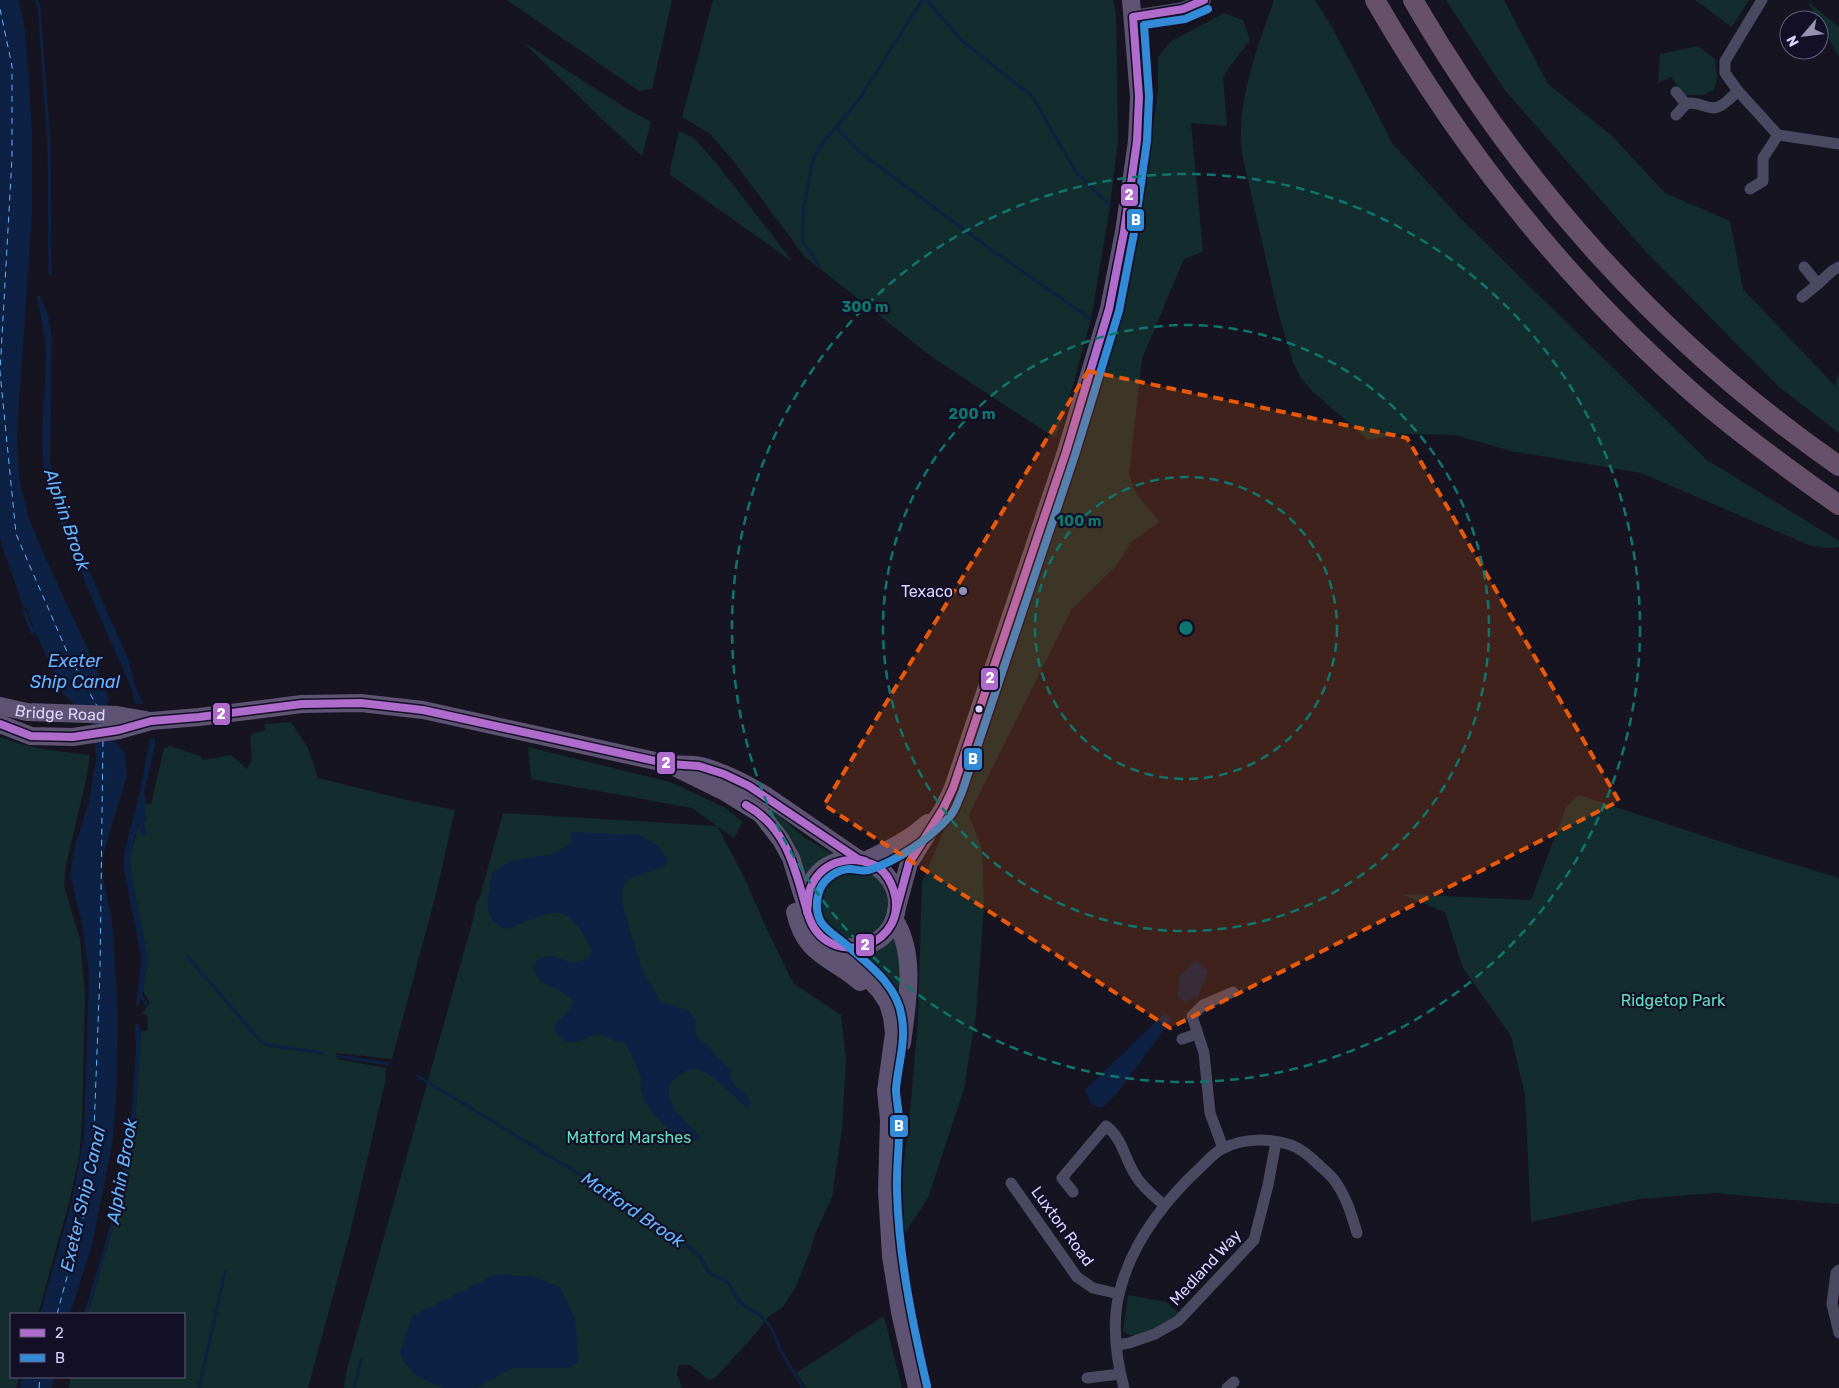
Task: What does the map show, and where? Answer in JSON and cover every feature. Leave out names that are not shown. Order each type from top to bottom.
[{"type":"highway","points":[[1375,0],[1398,40],[1472,152],[1527,222],[1576,278],[1626,330],[1709,407],[1783,465],[1839,505]]},
{"type":"highway","points":[[1413,0],[1457,73],[1509,147],[1549,199],[1605,264],[1666,325],[1728,380],[1803,441],[1839,466]]},
{"type":"main road","points":[[831,944],[854,949],[867,946],[882,937],[895,915],[909,863],[944,809],[953,788],[1066,452],[1108,309],[1124,232],[1137,141],[1139,96],[1132,8]]},
{"type":"main road","name":"Bridge Road","points":[[0,706],[27,712],[59,714],[111,723],[199,717],[302,704],[361,703],[423,710],[669,764],[699,766],[724,774],[750,786],[861,860]]},
{"type":"main road","name":"Bridge Road","points":[[0,724],[31,736],[54,738],[85,736],[111,723]]},
{"type":"main road","points":[[669,764],[725,792],[762,814],[781,840],[795,870],[812,926],[821,937],[863,972],[888,1003],[894,1033],[886,1091],[889,1120],[887,1191],[891,1256],[900,1312],[917,1388]]},
{"type":"main road","points":[[743,804],[768,833],[780,854],[788,879],[796,918],[805,939],[822,956],[861,983],[879,1003],[885,1014],[890,1058]]},
{"type":"main road","points":[[861,860],[897,846],[916,834],[944,809]]},
{"type":"main road","points":[[807,912],[806,900],[809,890],[818,873],[833,862],[850,859],[861,860],[876,866],[891,882],[895,892],[895,915],[905,944],[908,972],[907,1002],[896,1092],[889,1120]]},
{"type":"street","points":[[1132,8],[1183,8],[1204,0]]},
{"type":"street","points":[[1762,0],[1725,61],[1725,73],[1738,91],[1778,135],[1839,144]]},
{"type":"street","points":[[1676,115],[1686,104],[1693,102],[1710,108],[1718,107],[1738,91]]},
{"type":"street","points":[[1676,92],[1686,104]]},
{"type":"street","points":[[1750,189],[1768,181],[1763,158],[1778,135]]},
{"type":"street","points":[[1804,267],[1818,284]]},
{"type":"street","points":[[1802,297],[1839,267]]},
{"type":"street","points":[[1223,1148],[1210,1113],[1204,1053],[1192,1016],[1202,1005],[1233,992]]},
{"type":"street","points":[[1182,1040],[1198,1034]]},
{"type":"street","points":[[1073,1192],[1062,1178],[1109,1121],[1140,1183],[1164,1205]]},
{"type":"street","points":[[1124,1388],[1120,1374],[1116,1327],[1119,1294],[1133,1256],[1164,1205],[1194,1173],[1223,1148],[1261,1140],[1296,1148],[1312,1158],[1332,1177],[1346,1200],[1357,1233]]},
{"type":"street","name":"Medland Way","points":[[1117,1345],[1155,1334],[1178,1321],[1254,1240],[1268,1185],[1276,1142]]},
{"type":"street","name":"Luxton Road","points":[[1011,1183],[1077,1277],[1093,1288],[1119,1294]]},
{"type":"street","points":[[1839,1270],[1836,1273],[1832,1304],[1839,1333]]},
{"type":"street","points":[[1087,1378],[1120,1374]]},
{"type":"highlighted area","points":[[1088,371],[1407,438],[1619,801],[1170,1028],[824,805]]},
{"type":"green space","points":[[507,0],[672,0],[652,89],[639,91]]},
{"type":"green space","points":[[713,0],[1113,0],[1116,15],[1118,141],[1110,206],[1091,319],[1073,386],[1055,438],[932,357],[805,257],[732,159],[710,134],[682,117]]},
{"type":"green space","points":[[1274,0],[1315,0],[1333,29],[1393,144],[1460,218],[1707,460],[1839,541],[1839,547],[1811,546],[1641,473],[1511,451],[1455,435],[1400,434],[1368,440],[1312,391],[1301,378],[1293,362],[1278,312],[1242,154],[1242,114],[1245,95],[1255,56]]},
{"type":"green space","points":[[1446,0],[1504,0],[1548,84],[1612,136],[1665,193],[1730,221],[1743,289],[1835,386],[1839,373],[1839,433],[1779,387],[1647,253],[1504,89]]},
{"type":"green space","points":[[1695,0],[1749,0],[1732,27]]},
{"type":"green space","points":[[1807,1],[1818,10],[1812,10]]},
{"type":"green space","points":[[1224,13],[1243,20],[1250,40],[1223,76],[1227,126],[1191,123],[1203,252],[1184,259],[1142,359],[1129,475],[1137,495],[1160,522],[1131,542],[1117,565],[1072,609],[969,815],[982,849],[984,907],[976,1014],[964,1089],[928,1198],[903,1236],[903,1169],[918,1018],[922,882],[961,791],[1058,512],[1101,373],[1138,238],[1158,90],[1158,57],[1170,42]]},
{"type":"green space","points":[[1829,19],[1839,27],[1839,57],[1829,40]]},
{"type":"green space","points":[[522,41],[622,106],[651,122],[642,156],[603,120]]},
{"type":"green space","points":[[1698,46],[1715,59],[1717,79],[1714,90],[1703,95],[1684,95],[1671,77],[1658,83],[1660,54]]},
{"type":"green space","points":[[679,131],[694,138],[716,163],[793,262],[669,174]]},
{"type":"green space","points":[[291,722],[308,748],[318,778],[455,810],[437,890],[392,1059],[336,1053],[337,1059],[386,1068],[385,1083],[349,1237],[308,1388],[69,1388],[71,1378],[185,1378],[185,1313],[88,1313],[119,1206],[135,1125],[141,1031],[148,1030],[147,1015],[142,1014],[150,1003],[143,991],[148,960],[131,874],[130,858],[139,823],[146,821],[146,804],[151,804],[164,748],[170,746],[200,756],[203,760],[231,755],[247,769],[252,758],[250,735],[265,730],[264,724]]},
{"type":"green space","points":[[0,737],[33,747],[90,755],[66,865],[64,886],[80,939],[85,992],[82,1123],[79,1158],[69,1203],[38,1313],[10,1313],[10,1378],[19,1378],[16,1388],[0,1388]]},
{"type":"green space","name":"Matford Marshes","points":[[528,747],[670,782],[724,807],[743,822],[734,838],[718,827],[747,883],[793,983],[841,1015],[846,1059],[842,1129],[832,1197],[816,1232],[795,1288],[783,1307],[768,1317],[757,1332],[716,1377],[709,1380],[690,1365],[679,1365],[677,1374],[682,1388],[344,1388],[347,1369],[474,916],[476,903],[480,896],[503,813],[717,826],[692,808],[531,779]]},
{"type":"green space","points":[[754,794],[805,838],[834,855],[805,878],[750,800]]},
{"type":"green space","name":"Ridgetop Park","points":[[1579,795],[1743,849],[1839,878],[1839,1204],[1714,1193],[1640,1199],[1531,1222],[1525,1095],[1511,1036],[1463,968],[1445,912],[1401,894],[1531,900],[1566,807]]},
{"type":"green space","points":[[847,867],[865,870],[874,876],[885,890],[887,898],[887,915],[884,923],[876,934],[863,942],[828,936],[816,922],[812,904],[817,886],[830,873]]},
{"type":"green space","points":[[895,936],[900,963],[898,1011],[852,956],[870,951]]},
{"type":"green space","points":[[1128,1295],[1166,1302],[1179,1313],[1160,1327],[1151,1331],[1135,1335],[1128,1334],[1123,1331]]},
{"type":"green space","points":[[884,1316],[902,1388],[807,1388],[796,1373]]},
{"type":"water","name":"Exeter Ship Canal","points":[[0,0],[19,0],[25,31],[29,81],[32,133],[32,215],[17,432],[19,476],[28,516],[109,699],[107,704],[114,740],[125,753],[127,776],[105,848],[102,865],[112,921],[118,1022],[116,1102],[112,1145],[92,1245],[70,1313],[40,1313],[72,1200],[84,1137],[89,972],[81,920],[70,875],[75,845],[88,805],[96,760],[93,724],[62,692],[36,633],[31,634],[22,611],[26,610],[33,626],[27,608],[24,609],[0,540]]},
{"type":"water","points":[[37,296],[40,296],[48,315],[52,339],[50,462],[53,480],[73,538],[128,659],[135,686],[143,704],[135,704],[124,670],[62,529],[49,493],[44,469],[42,441],[46,356]]},
{"type":"water","points":[[150,739],[155,739],[155,745],[144,793],[146,834],[142,836],[138,824],[130,858],[131,874],[148,960],[143,991],[138,1006],[136,1005],[141,955],[124,870],[124,854],[140,791]]},
{"type":"water","points":[[571,832],[640,835],[659,847],[668,860],[665,866],[626,880],[622,891],[622,902],[641,968],[661,1002],[687,1010],[696,1019],[695,1034],[729,1068],[731,1080],[735,1086],[744,1092],[751,1104],[748,1108],[721,1083],[703,1071],[692,1069],[682,1073],[673,1081],[669,1089],[670,1098],[680,1115],[701,1137],[696,1140],[688,1141],[680,1137],[662,1123],[646,1104],[639,1073],[624,1042],[615,1041],[599,1034],[569,1042],[563,1040],[554,1028],[570,1009],[573,1001],[564,993],[540,981],[534,970],[536,961],[546,957],[576,962],[590,956],[592,950],[574,922],[566,915],[553,913],[506,929],[498,925],[489,913],[488,898],[492,873],[509,862],[530,857],[552,855],[572,842]]},
{"type":"water","points":[[1195,960],[1209,970],[1198,996],[1185,1002],[1177,996],[1180,976]]},
{"type":"water","points":[[1165,1013],[1172,1019],[1117,1093],[1102,1108],[1091,1104],[1085,1090]]},
{"type":"water","name":"Alphin Brook","points":[[135,1024],[139,1024],[141,1031],[135,1125],[119,1206],[88,1313],[84,1313],[112,1220],[131,1120],[136,1048]]},
{"type":"water","points":[[496,1274],[531,1276],[560,1287],[575,1320],[579,1357],[577,1362],[568,1368],[513,1368],[476,1388],[444,1388],[418,1377],[403,1361],[400,1352],[412,1316]]},
{"type":"water","points":[[22,1378],[54,1378],[52,1388],[20,1388]]},
{"type":"waterway","points":[[36,0],[39,6],[49,143],[50,273]]},
{"type":"waterway","points":[[819,266],[802,240],[804,206],[813,159],[818,149],[860,98],[922,0]]},
{"type":"waterway","points":[[927,0],[961,40],[1032,96],[1076,172],[1110,206]]},
{"type":"waterway","points":[[836,127],[861,153],[993,251],[1091,319]]},
{"type":"waterway","name":"Matford Brook","points":[[188,957],[263,1044],[322,1053]]},
{"type":"waterway","points":[[139,993],[147,1005]]},
{"type":"waterway","name":"Matford Brook","points":[[337,1056],[388,1064]]},
{"type":"waterway","name":"Matford Brook","points":[[418,1076],[602,1188],[678,1238],[700,1256],[708,1272],[729,1283],[738,1300],[761,1316],[772,1329],[780,1349],[803,1388]]},
{"type":"waterway","points":[[199,1388],[225,1272]]},
{"type":"waterway","points":[[354,1388],[361,1360]]},
{"type":"ferry route","points":[[0,9],[12,66],[12,158],[0,372],[16,534],[68,654],[97,706]]},
{"type":"ferry route","points":[[57,1313],[92,1185],[100,972],[103,740]]},
{"type":"ferry route","points":[[39,1388],[40,1378]]},
{"type":"transit line","name":"2","points":[[896,911],[909,863],[943,809],[953,788],[1066,452],[1109,309],[1124,232],[1137,141],[1139,97],[1133,17],[1183,9],[1204,0]]},
{"type":"transit line","name":"B","points":[[927,1386],[907,1289],[898,1217],[899,1116],[896,1089],[902,1045],[902,1018],[899,1006],[888,985],[862,958],[821,922],[817,910],[818,897],[822,885],[832,875],[845,869],[869,870],[891,861],[913,848],[933,832],[952,814],[955,808],[1075,455],[1119,311],[1134,233],[1147,141],[1149,96],[1144,25],[1185,19],[1208,9]]},
{"type":"transit line","name":"2","points":[[0,724],[31,736],[73,737],[119,730],[151,721],[302,704],[361,703],[423,710],[669,764],[699,766],[724,774],[749,786],[858,859],[865,861]]},
{"type":"transit line","name":"2","points":[[746,805],[772,826],[781,839],[794,867],[799,882],[803,898],[808,914],[818,933],[832,944],[849,948],[866,945],[881,937],[892,924],[896,907],[892,886],[884,873],[872,864],[853,860],[835,863],[820,873],[810,889],[808,898],[807,909],[807,912]]},
{"type":"place","name":"Texaco","points":[[963,591]]}]
